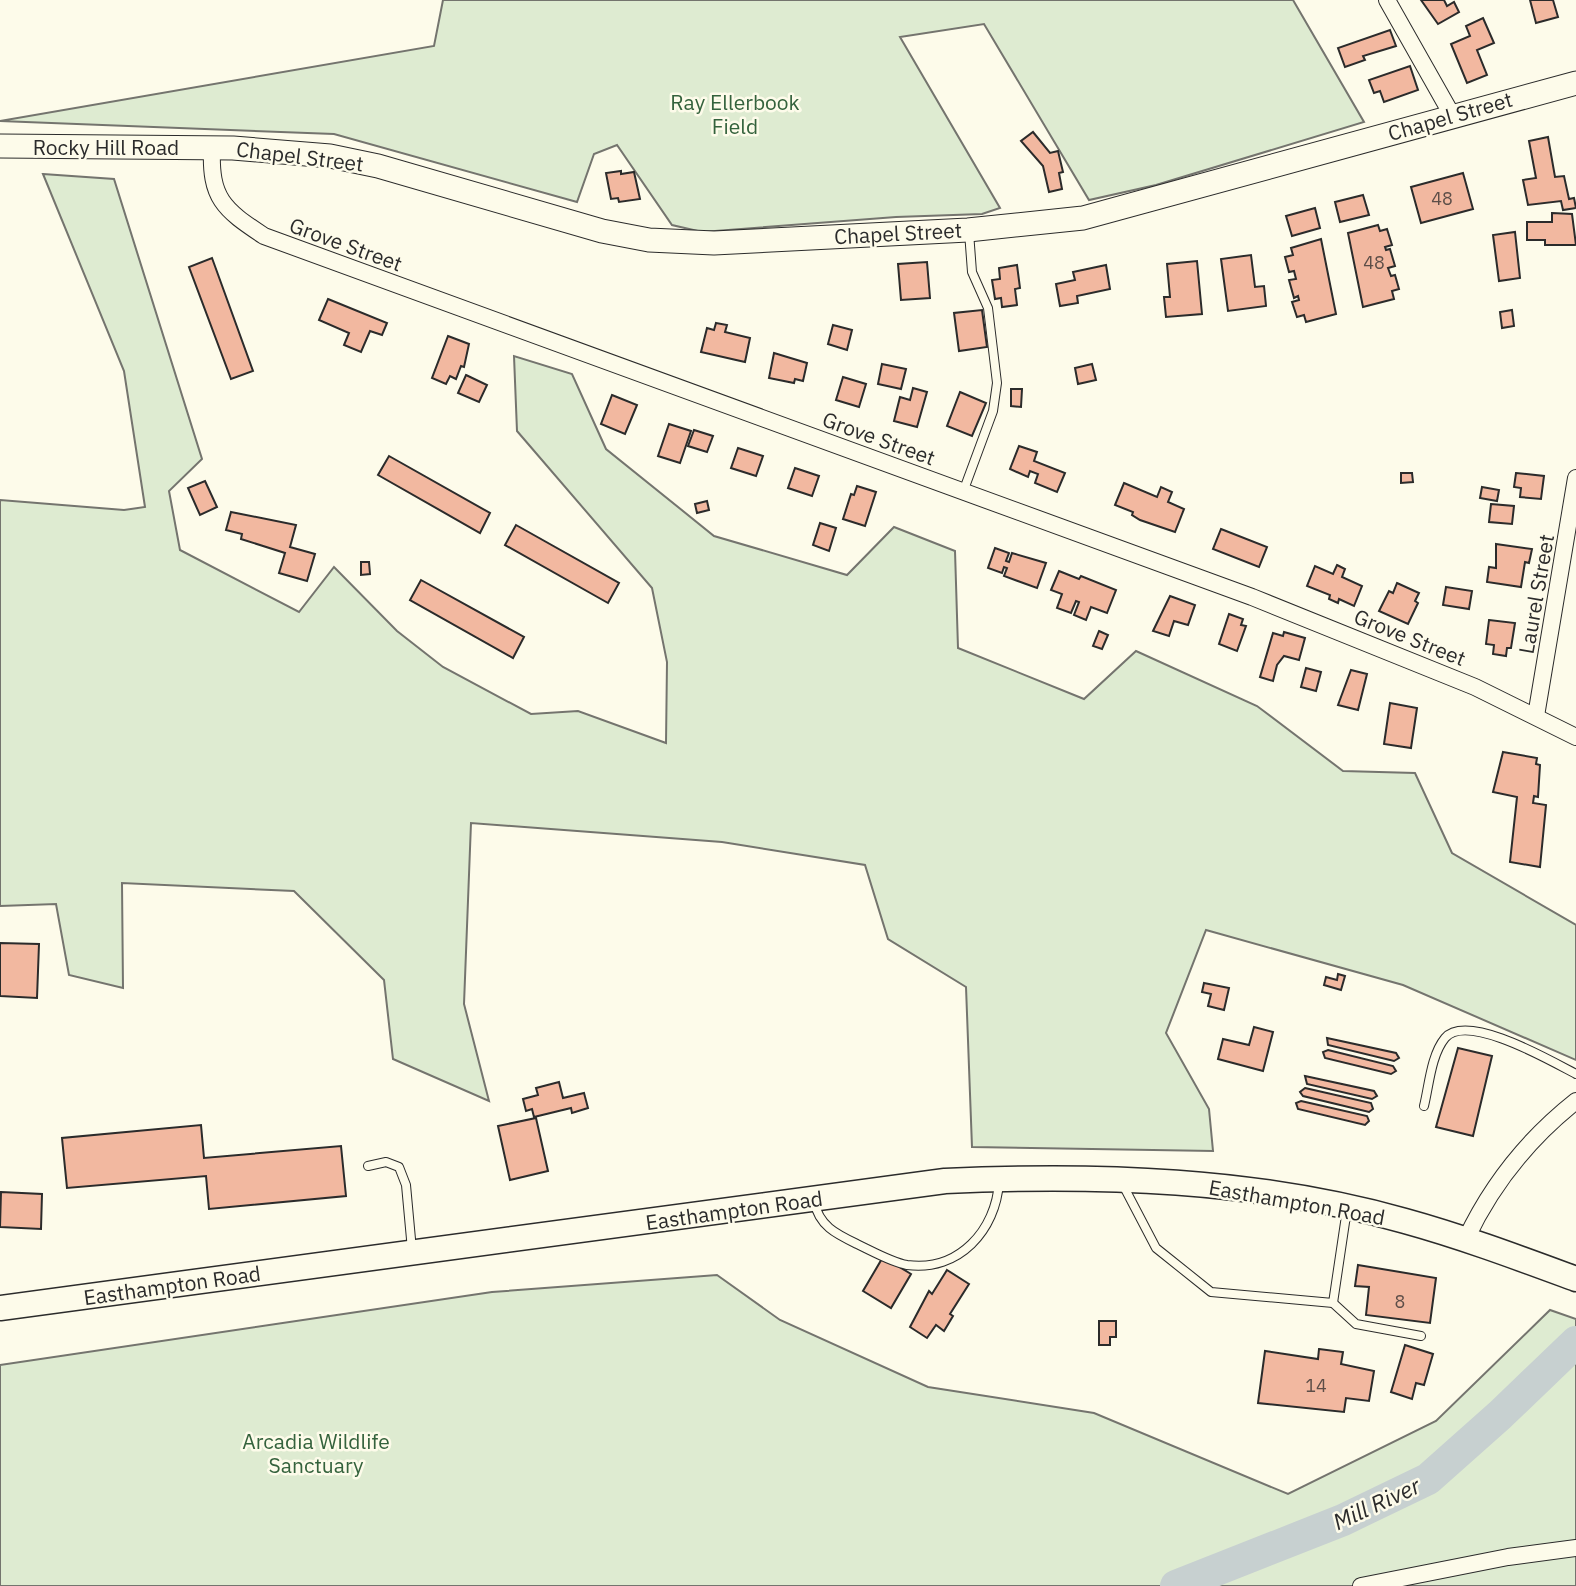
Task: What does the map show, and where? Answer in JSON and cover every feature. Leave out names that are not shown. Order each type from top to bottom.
[{"type":"main road","name":"Chapel Street","points":[[212,148],[304,152],[377,166],[602,231],[649,240],[714,243],[1035,225],[1127,208],[1452,115],[1576,83]]},
{"type":"main road","name":"Rocky Hill Road","points":[[0,146],[212,148]]},
{"type":"main road","name":"Easthampton Road","points":[[0,1308],[945,1181],[999,1179],[1119,1180],[1239,1189],[1347,1207],[1466,1239],[1576,1279]]},
{"type":"street","points":[[1387,0],[1452,115]]},
{"type":"street","name":"Grove Street","points":[[212,148],[211,172],[220,201],[235,217],[264,236],[1386,649],[1536,716],[1576,737]]},
{"type":"street","name":"Laurel Street","points":[[1536,716],[1576,478]]},
{"type":"street","points":[[1466,1239],[1502,1175],[1534,1139],[1576,1101]]},
{"type":"street","points":[[1361,1586],[1508,1557],[1576,1548]]},
{"type":"lane","points":[[963,492],[993,411],[997,383],[988,308],[972,272],[969,230]]},
{"type":"lane","points":[[1424,1106],[1437,1053],[1445,1038],[1456,1030],[1472,1030],[1520,1045],[1576,1074]]},
{"type":"lane","points":[[368,1166],[386,1162],[398,1167],[406,1185],[412,1253]]},
{"type":"lane","points":[[813,1199],[817,1216],[839,1235],[905,1265],[933,1266],[968,1249],[982,1231],[997,1206],[999,1179]]},
{"type":"lane","points":[[1119,1180],[1156,1248],[1211,1292],[1333,1303],[1356,1324],[1421,1336]]},
{"type":"lane","points":[[1333,1303],[1347,1207]]},
{"type":"green space","name":"Ray Ellerbook Field","points":[[443,0],[1293,0],[1364,122],[1156,185],[1089,200],[984,24],[900,37],[1000,208],[982,214],[896,217],[702,232],[672,225],[617,145],[594,154],[577,202],[334,134],[0,121],[434,46]]},
{"type":"green space","points":[[43,174],[114,179],[202,459],[169,491],[180,550],[299,612],[334,567],[397,631],[443,667],[531,714],[578,711],[666,743],[667,662],[652,588],[517,431],[514,356],[572,374],[606,449],[714,536],[847,575],[894,527],[955,551],[958,648],[1084,699],[1136,651],[1257,706],[1343,771],[1415,773],[1452,853],[1576,925],[1576,1060],[1403,985],[1206,930],[1166,1033],[1209,1109],[1213,1151],[972,1147],[966,987],[888,939],[865,865],[722,842],[471,823],[464,1004],[489,1101],[393,1059],[384,980],[294,891],[122,883],[123,988],[69,975],[56,904],[0,906],[0,500],[124,510],[145,507],[124,371]]},
{"type":"green space","name":"Arcadia Wildlife Sanctuary","points":[[717,1275],[780,1320],[928,1387],[1094,1413],[1288,1494],[1436,1421],[1550,1310],[1576,1319],[1576,1586],[0,1586],[0,1365],[492,1292]]},
{"type":"building","points":[[1421,0],[1444,0],[1447,6],[1454,2],[1459,12],[1438,24]]},
{"type":"building","points":[[1530,0],[1553,0],[1558,17],[1536,23]]},
{"type":"building","points":[[1483,18],[1494,43],[1477,50],[1487,75],[1467,83],[1451,44],[1470,36],[1466,26]]},
{"type":"building","points":[[1390,30],[1396,46],[1363,56],[1365,60],[1345,67],[1338,48]]},
{"type":"building","points":[[1410,66],[1418,90],[1384,102],[1380,91],[1374,93],[1369,80]]},
{"type":"building","points":[[1033,132],[1050,153],[1058,151],[1063,172],[1059,173],[1062,189],[1049,192],[1043,166],[1021,141]]},
{"type":"building","points":[[1548,137],[1555,177],[1564,176],[1569,199],[1574,198],[1576,208],[1563,210],[1561,201],[1528,205],[1523,180],[1536,178],[1529,141]]},
{"type":"building","points":[[621,171],[621,174],[634,172],[640,199],[619,202],[618,198],[611,199],[606,173]]},
{"type":"building","points":[[1463,173],[1473,209],[1421,223],[1411,187]]},
{"type":"building","points":[[1363,195],[1369,215],[1340,222],[1335,202]]},
{"type":"building","points":[[1315,208],[1320,228],[1292,236],[1286,216]]},
{"type":"building","points":[[1552,213],[1572,214],[1576,245],[1545,245],[1545,240],[1527,240],[1527,222],[1552,222]]},
{"type":"building","points":[[1378,225],[1380,231],[1387,229],[1392,245],[1385,247],[1386,250],[1390,249],[1395,266],[1388,268],[1391,276],[1395,275],[1399,289],[1392,291],[1394,299],[1363,307],[1348,233]]},
{"type":"building","points":[[1515,232],[1520,278],[1499,281],[1493,235]]},
{"type":"building","points":[[1321,239],[1336,314],[1306,322],[1304,315],[1297,317],[1292,302],[1299,300],[1298,296],[1294,298],[1289,280],[1296,279],[1294,271],[1289,272],[1285,257],[1293,255],[1291,248]]},
{"type":"building","points":[[1251,255],[1255,287],[1264,286],[1266,306],[1228,311],[1221,259]]},
{"type":"building","points":[[212,258],[253,371],[231,379],[189,267]]},
{"type":"building","points":[[1197,261],[1202,314],[1166,317],[1164,297],[1170,297],[1167,264]]},
{"type":"building","points":[[927,262],[930,298],[901,300],[898,264]]},
{"type":"building","points":[[1017,265],[1020,288],[1015,289],[1017,305],[1002,307],[1001,298],[995,299],[992,280],[1000,279],[999,268]]},
{"type":"building","points":[[1106,265],[1110,289],[1077,296],[1078,303],[1060,306],[1056,284],[1075,280],[1073,272]]},
{"type":"building","points":[[328,299],[387,323],[382,335],[370,331],[361,352],[344,345],[349,333],[319,320]]},
{"type":"building","points":[[982,310],[987,347],[959,351],[954,313]]},
{"type":"building","points":[[1512,310],[1514,326],[1502,328],[1500,312]]},
{"type":"building","points":[[716,323],[727,325],[725,332],[750,338],[745,362],[701,352],[707,328],[714,330]]},
{"type":"building","points":[[833,325],[852,330],[847,350],[828,344]]},
{"type":"building","points":[[448,336],[469,344],[464,367],[461,366],[456,379],[450,376],[446,384],[432,378]]},
{"type":"building","points":[[774,353],[807,363],[803,381],[795,379],[794,383],[769,378]]},
{"type":"building","points":[[882,364],[906,369],[901,389],[878,384]]},
{"type":"building","points":[[1092,364],[1096,380],[1078,384],[1075,368]]},
{"type":"building","points":[[466,375],[487,385],[479,402],[458,393]]},
{"type":"building","points":[[843,377],[866,384],[859,407],[836,400]]},
{"type":"building","points":[[913,388],[927,392],[917,427],[894,421],[900,397],[910,400]]},
{"type":"building","points":[[1011,389],[1022,389],[1021,407],[1011,406]]},
{"type":"building","points":[[960,392],[986,403],[972,436],[947,426]]},
{"type":"building","points":[[612,395],[637,405],[625,434],[601,424]]},
{"type":"building","points":[[669,424],[691,431],[680,463],[658,456]]},
{"type":"building","points":[[694,430],[713,436],[707,452],[688,446]]},
{"type":"building","points":[[1019,446],[1037,452],[1034,461],[1065,473],[1057,492],[1035,483],[1038,474],[1030,471],[1028,477],[1010,469]]},
{"type":"building","points":[[738,448],[763,456],[756,476],[731,468]]},
{"type":"building","points":[[389,456],[490,513],[480,533],[378,475]]},
{"type":"building","points":[[795,468],[819,476],[812,496],[788,488]]},
{"type":"building","points":[[1401,473],[1412,473],[1413,482],[1401,483]]},
{"type":"building","points":[[1516,473],[1544,476],[1541,499],[1520,497],[1521,488],[1514,487]]},
{"type":"building","points":[[205,481],[217,507],[200,515],[188,488]]},
{"type":"building","points":[[1124,483],[1157,497],[1161,487],[1172,492],[1168,502],[1184,509],[1175,532],[1140,520],[1132,515],[1133,512],[1115,505]]},
{"type":"building","points":[[857,486],[876,492],[865,526],[843,519],[851,494],[854,495]]},
{"type":"building","points":[[1482,487],[1499,490],[1497,501],[1480,498]]},
{"type":"building","points":[[707,501],[709,510],[697,513],[695,504]]},
{"type":"building","points":[[1491,504],[1514,506],[1512,524],[1489,522]]},
{"type":"building","points":[[231,512],[296,525],[290,547],[315,554],[307,581],[279,573],[285,553],[241,539],[242,534],[226,530]]},
{"type":"building","points":[[820,523],[836,528],[829,551],[813,545]]},
{"type":"building","points":[[516,525],[619,583],[608,603],[505,545]]},
{"type":"building","points":[[1221,529],[1267,547],[1259,567],[1213,549]]},
{"type":"building","points":[[1496,544],[1532,549],[1529,563],[1525,562],[1521,587],[1487,582],[1489,567],[1496,568]]},
{"type":"building","points":[[995,548],[1009,553],[1006,561],[1009,562],[1012,553],[1046,563],[1037,588],[1004,576],[1007,568],[1004,567],[1002,573],[988,568]]},
{"type":"building","points":[[361,562],[369,562],[370,574],[361,575]]},
{"type":"building","points":[[1337,565],[1345,569],[1342,577],[1362,586],[1354,606],[1339,599],[1338,603],[1329,599],[1330,595],[1307,586],[1315,566],[1333,574]]},
{"type":"building","points":[[1059,571],[1079,579],[1081,576],[1116,590],[1107,613],[1091,607],[1086,620],[1074,615],[1079,602],[1076,601],[1071,613],[1057,608],[1062,594],[1051,590]]},
{"type":"building","points":[[421,580],[524,637],[513,658],[410,600]]},
{"type":"building","points":[[1397,583],[1419,593],[1415,601],[1418,603],[1408,624],[1379,611],[1389,591],[1393,593]]},
{"type":"building","points":[[1446,587],[1472,591],[1469,609],[1443,605]]},
{"type":"building","points":[[1170,596],[1195,605],[1188,625],[1174,621],[1169,636],[1153,631]]},
{"type":"building","points":[[1229,614],[1243,619],[1241,625],[1246,626],[1237,651],[1219,644]]},
{"type":"building","points":[[1489,620],[1515,623],[1511,648],[1507,648],[1506,656],[1493,654],[1494,645],[1486,644]]},
{"type":"building","points":[[1099,631],[1108,635],[1102,649],[1093,646]]},
{"type":"building","points":[[1284,632],[1305,638],[1299,660],[1284,656],[1277,665],[1273,681],[1260,677],[1273,633],[1283,636]]},
{"type":"building","points":[[1306,668],[1321,672],[1316,691],[1301,687]]},
{"type":"building","points":[[1351,670],[1367,674],[1358,710],[1338,705]]},
{"type":"building","points":[[1390,703],[1417,708],[1411,748],[1384,744]]},
{"type":"building","points":[[1503,752],[1537,758],[1536,764],[1540,765],[1538,797],[1534,796],[1533,803],[1546,805],[1540,867],[1510,862],[1517,797],[1493,792]]},
{"type":"building","points":[[0,943],[39,944],[37,998],[0,996]]},
{"type":"building","points":[[1338,974],[1345,976],[1341,990],[1324,985],[1326,977],[1337,980]]},
{"type":"building","points":[[1204,983],[1229,988],[1224,1010],[1208,1006],[1211,994],[1202,992]]},
{"type":"building","points":[[1254,1027],[1273,1032],[1263,1071],[1218,1059],[1223,1039],[1249,1045]]},
{"type":"building","points":[[1327,1038],[1396,1053],[1399,1058],[1394,1061],[1328,1045]]},
{"type":"building","points":[[1458,1048],[1492,1056],[1473,1136],[1436,1127]]},
{"type":"building","points":[[1328,1050],[1393,1066],[1396,1071],[1391,1074],[1325,1058],[1323,1052]]},
{"type":"building","points":[[1305,1076],[1374,1091],[1377,1096],[1372,1099],[1307,1084]]},
{"type":"building","points":[[559,1082],[563,1098],[584,1093],[588,1108],[572,1113],[571,1108],[534,1117],[532,1109],[526,1111],[523,1099],[538,1095],[536,1088]]},
{"type":"building","points":[[1305,1088],[1371,1103],[1373,1109],[1369,1112],[1303,1096],[1300,1092]]},
{"type":"building","points":[[1301,1101],[1367,1116],[1369,1121],[1365,1125],[1298,1109],[1296,1103]]},
{"type":"building","points":[[536,1118],[548,1171],[510,1180],[498,1126]]},
{"type":"building","points":[[201,1125],[204,1158],[341,1146],[346,1196],[209,1209],[206,1176],[67,1188],[62,1138]]},
{"type":"building","points":[[1,1192],[42,1194],[41,1229],[0,1227]]},
{"type":"building","points":[[883,1257],[911,1274],[891,1308],[863,1291]]},
{"type":"building","points":[[1358,1265],[1436,1278],[1430,1323],[1366,1315],[1369,1287],[1355,1286]]},
{"type":"building","points":[[947,1270],[969,1284],[950,1314],[953,1316],[944,1331],[936,1325],[927,1338],[910,1327],[929,1291],[932,1294]]},
{"type":"building","points":[[1099,1321],[1116,1321],[1116,1337],[1110,1337],[1110,1345],[1099,1345]]},
{"type":"building","points":[[1405,1345],[1433,1354],[1424,1385],[1416,1383],[1412,1399],[1391,1392]]},
{"type":"building","points":[[1319,1349],[1343,1352],[1341,1364],[1374,1371],[1369,1401],[1346,1398],[1344,1412],[1258,1403],[1265,1351],[1318,1359]]},
{"type":"waterway","name":"Mill River","points":[[1176,1586],[1343,1520],[1428,1479],[1576,1342]]}]
